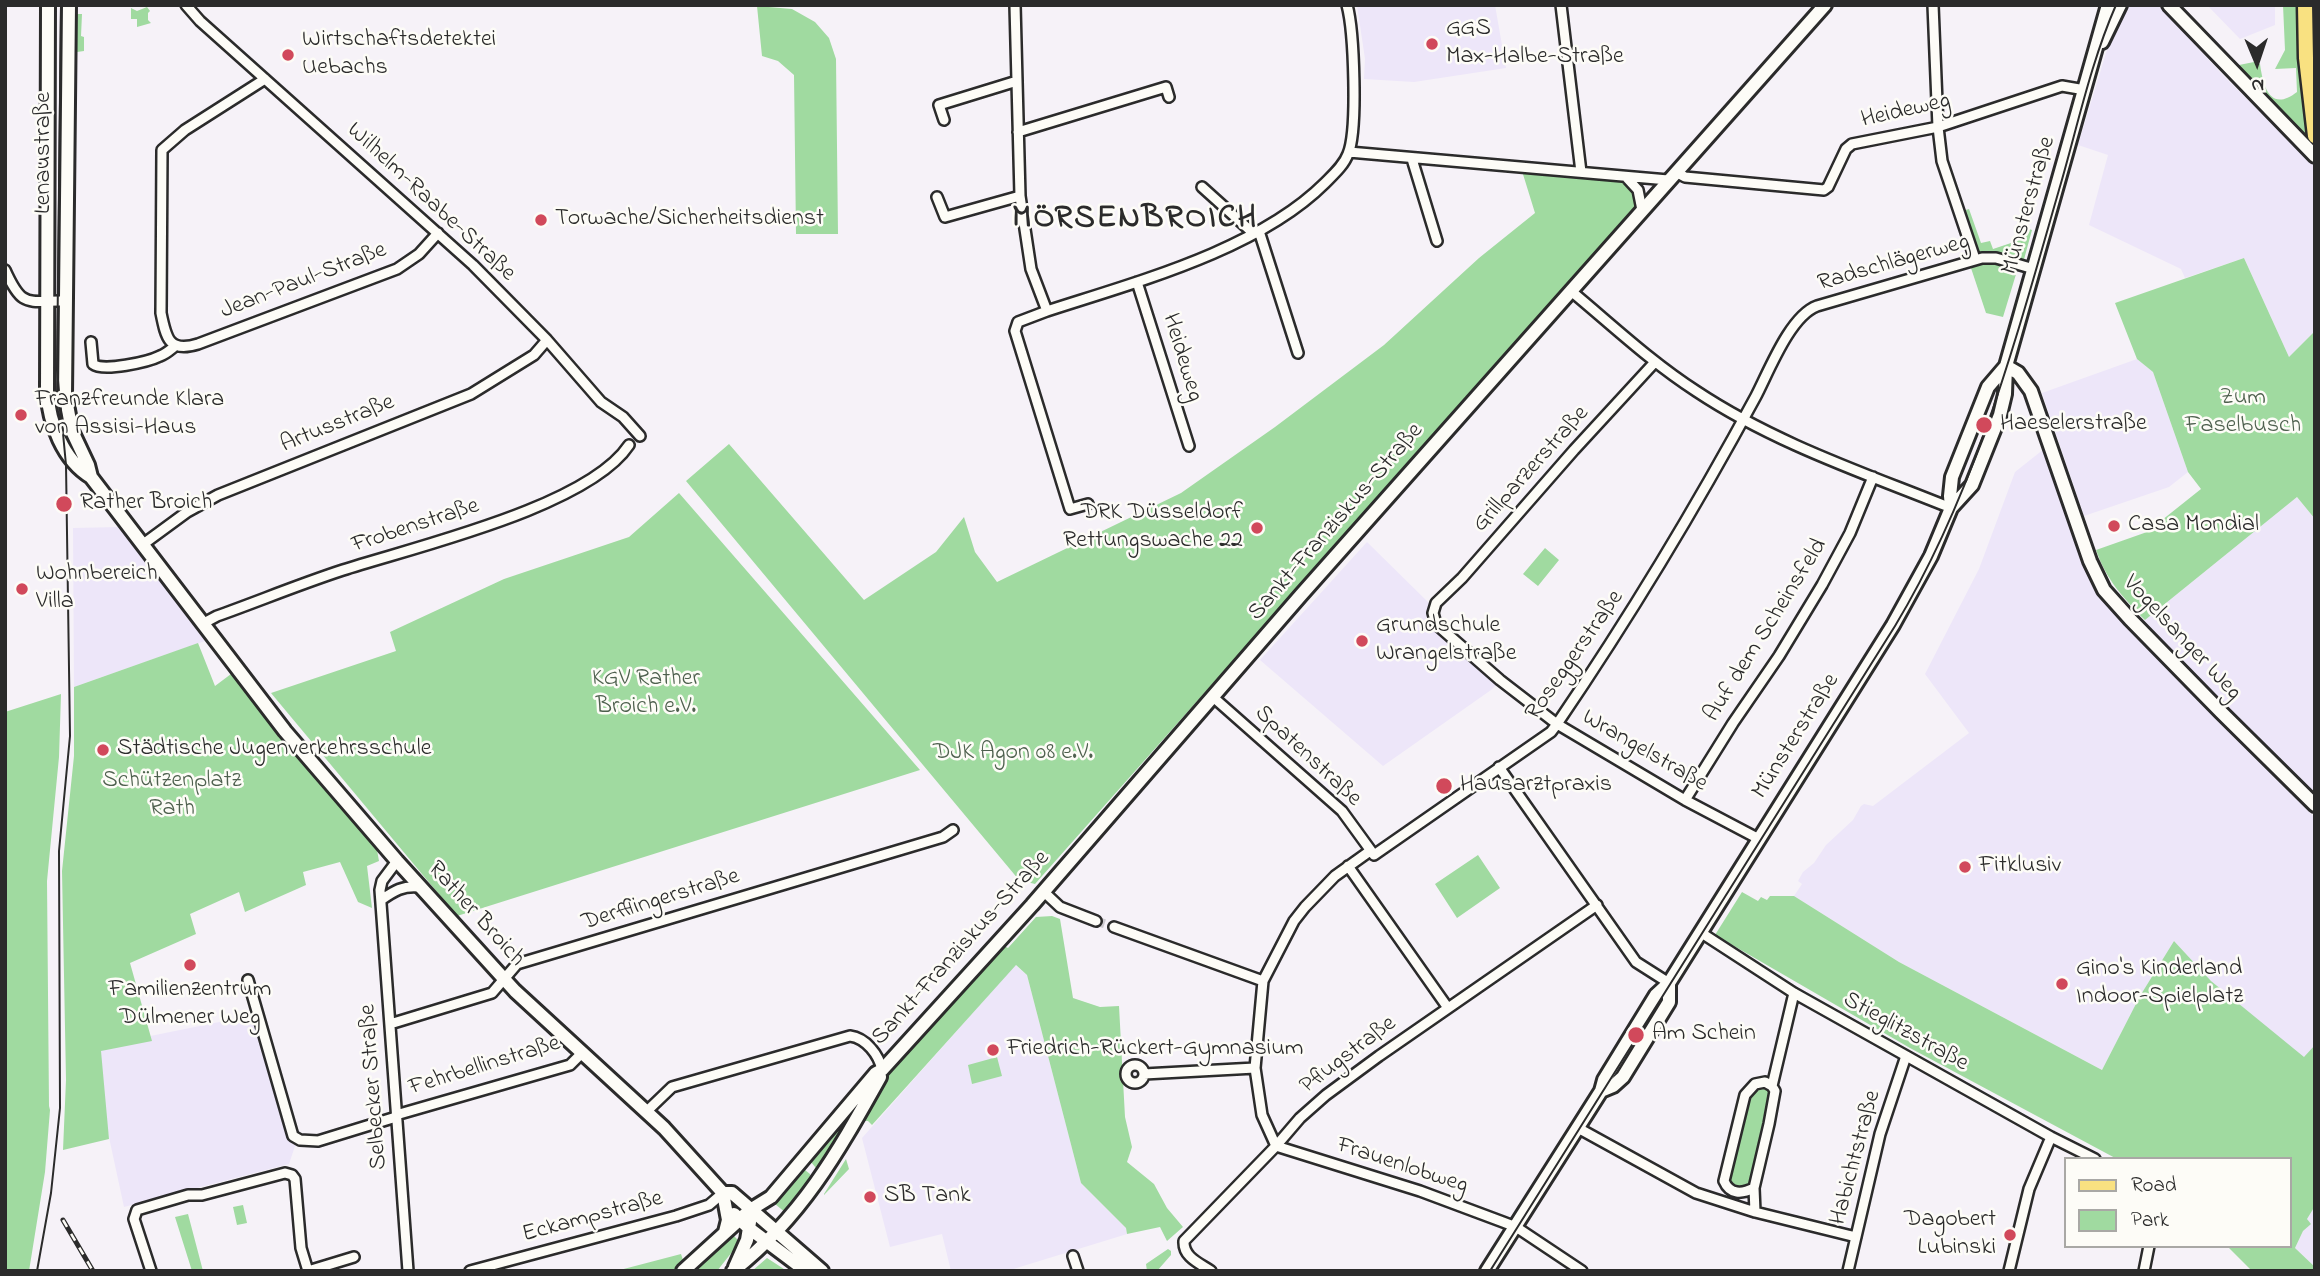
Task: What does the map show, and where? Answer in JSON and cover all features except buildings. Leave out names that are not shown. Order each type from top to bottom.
[{"type":"main road","name":"Lenaustraße","points":[[46,301],[48,5]]},
{"type":"main road","name":"Lenaustraße","points":[[65,301],[69,5]]},
{"type":"main road","name":"Sankt-Franziskus-Straße","points":[[684,1271],[724,1233],[745,1224],[750,1210],[771,1197],[876,1073],[882,1070],[1043,891],[1825,5]]},
{"type":"main road","name":"Münsterstraße","points":[[1488,1271],[1601,1091],[1604,1080],[1656,995],[1669,983],[1911,594],[1931,556],[1951,508],[1972,485],[2000,415],[2005,394],[2006,366],[2108,5]]},
{"type":"main road","name":"Münsterstraße","points":[[2094,58],[2120,5]]},
{"type":"main road","points":[[2169,5],[2315,156]]},
{"type":"main road","points":[[2305,5],[2306,58],[2315,136]]},
{"type":"main road","name":"Rather Broich","points":[[46,301],[47,391],[50,415],[68,455],[80,471],[91,477]]},
{"type":"main road","name":"Rather Broich","points":[[65,301],[66,404],[74,436],[91,477],[285,731],[504,979],[646,1112],[745,1224],[772,1237],[822,1271]]},
{"type":"main road","name":"Münsterstraße","points":[[1951,508],[1952,477],[1988,387],[2006,366]]},
{"type":"main road","name":"Vogelsanger Weg","points":[[2006,366],[2018,373],[2031,391],[2090,561],[2104,590],[2130,620],[2315,805]]},
{"type":"main road","name":"Sankt-Franziskus-Straße","points":[[733,1271],[772,1237],[818,1183],[844,1144],[882,1070]]},
{"type":"main road","points":[[798,1166],[811,1166],[817,1175],[818,1183]]},
{"type":"main road","name":"Rather Broich","points":[[725,1200],[732,1193],[764,1223]]},
{"type":"main road","points":[[771,1197],[764,1223],[772,1237]]},
{"type":"main road","points":[[724,1233],[728,1224],[725,1200]]},
{"type":"main road","points":[[733,1271],[745,1224]]},
{"type":"main road","name":"Rather Broich","points":[[772,1237],[806,1271]]},
{"type":"street","name":"Wilhelm-Raabe-Straße","points":[[186,5],[438,233],[547,340],[601,402],[623,416],[640,436]]},
{"type":"street","points":[[1015,5],[1020,196],[1031,269],[1047,311]]},
{"type":"street","points":[[1088,504],[1070,509],[1015,331],[1018,322],[1209,255],[1256,232],[1312,196],[1338,170],[1349,152],[1353,123],[1353,88],[1352,35],[1347,5]]},
{"type":"street","points":[[1561,5],[1581,172]]},
{"type":"street","points":[[1933,5],[1942,161],[1975,259]]},
{"type":"street","points":[[175,346],[167,335],[160,313],[161,155],[166,144],[185,130],[265,79]]},
{"type":"street","points":[[944,120],[939,106],[1017,81]]},
{"type":"street","name":"Heideweg","points":[[1349,152],[1824,190],[1828,187],[1846,149],[1852,144],[1938,127],[2062,86],[2085,90]]},
{"type":"street","points":[[1018,132],[1166,87],[1169,97]]},
{"type":"street","points":[[1412,159],[1437,241]]},
{"type":"street","points":[[1625,176],[1638,190],[1642,210]]},
{"type":"street","points":[[1202,187],[1256,232],[1298,353]]},
{"type":"street","points":[[937,197],[945,217],[1020,196]]},
{"type":"street","name":"Jean-Paul-Straße","points":[[91,342],[93,364],[100,368],[151,359],[175,346],[184,348],[198,344],[397,269],[419,254],[438,233]]},
{"type":"street","name":"Radschlägerweg","points":[[1743,420],[1791,330],[1807,310],[1975,259],[1996,258],[2034,269]]},
{"type":"street","points":[[5,270],[19,294],[32,302],[65,301]]},
{"type":"street","name":"Heideweg","points":[[1137,282],[1189,446]]},
{"type":"street","points":[[1571,291],[1656,362],[1696,392],[1743,420],[1794,445],[1951,508]]},
{"type":"street","name":"Artusstraße","points":[[142,545],[187,512],[218,495],[471,394],[534,355],[547,340]]},
{"type":"street","name":"Grillparzerstraße","points":[[1436,604],[1656,362]]},
{"type":"street","name":"Roseggerstraße","points":[[1372,853],[1551,732],[1558,724],[1641,598],[1743,420]]},
{"type":"street","name":"Frobenstraße","points":[[202,624],[340,571],[464,533],[555,500],[611,464],[629,445]]},
{"type":"street","name":"Auf dem Scheinsfeld","points":[[1685,800],[1822,585],[1850,533],[1873,477]]},
{"type":"street","name":"Wrangelstraße","points":[[1436,604],[1433,613],[1436,624],[1500,680],[1558,724],[1685,800],[1759,839]]},
{"type":"street","name":"Spatenstraße","points":[[1213,696],[1342,811],[1372,853]]},
{"type":"street","points":[[1499,767],[1636,962],[1669,983]]},
{"type":"street","name":"Derfflingerstraße","points":[[390,1024],[492,993],[517,964],[943,837],[953,830]]},
{"type":"street","points":[[1276,1146],[1263,1117],[1255,1068],[1263,981],[1304,907],[1348,866],[1372,853]]},
{"type":"street","name":"Selbecker Straße","points":[[397,860],[382,881],[380,890],[408,1271]]},
{"type":"street","points":[[1348,866],[1448,1008]]},
{"type":"street","points":[[381,900],[399,888],[421,887]]},
{"type":"street","points":[[1043,891],[1060,907],[1096,920]]},
{"type":"street","name":"Pflugstraße","points":[[1211,1271],[1192,1259],[1186,1252],[1184,1241],[1300,1118],[1326,1096],[1448,1008],[1597,905]]},
{"type":"street","points":[[1114,927],[1263,981]]},
{"type":"street","name":"Stieglitzstraße","points":[[1700,932],[1794,993],[2091,1157]]},
{"type":"street","name":"Fehrbellinstraße","points":[[248,980],[293,1136],[300,1140],[318,1141],[570,1065],[583,1052]]},
{"type":"street","points":[[1755,1212],[1754,1188],[1769,1124],[1774,1091],[1772,1086],[1794,993]]},
{"type":"street","points":[[646,1112],[672,1087],[850,1036],[861,1040],[876,1055],[882,1070]]},
{"type":"street","name":"Habichtstraße","points":[[1848,1271],[1880,1134],[1906,1056]]},
{"type":"street","points":[[1144,1074],[1255,1068]]},
{"type":"street","points":[[1719,1201],[1748,1090],[1759,1082],[1772,1086]]},
{"type":"street","points":[[1578,1128],[1681,1187],[1755,1212],[1856,1237]]},
{"type":"street","points":[[2009,1271],[2029,1189],[2051,1137]]},
{"type":"street","name":"Frauenlobweg","points":[[1276,1146],[1420,1191],[1516,1227],[1582,1271]]},
{"type":"street","points":[[151,1271],[134,1219],[137,1210],[188,1195],[202,1195],[285,1173],[292,1174],[295,1179],[301,1248],[308,1271],[354,1257]]},
{"type":"street","points":[[1724,1181],[1727,1187],[1735,1192],[1754,1188]]},
{"type":"street","name":"Eckampstraße","points":[[470,1271],[676,1216],[725,1200]]},
{"type":"street","points":[[2144,1271],[2149,1248]]},
{"type":"street","points":[[1073,1256],[1078,1271]]},
{"type":"shaded area","name":"GGS Max-Halbe-Straße","points":[[1357,5],[1495,5],[1506,68],[1414,82],[1364,79],[1365,59]]},
{"type":"shaded area","points":[[2125,5],[2158,5],[2220,72],[2315,167],[2315,331],[2289,357],[2244,258],[2185,278],[2181,269],[2089,225],[2108,155],[2078,145],[2110,40]]},
{"type":"shaded area","points":[[2207,5],[2275,5],[2275,25],[2240,39]]},
{"type":"shaded area","points":[[2137,359],[2153,372],[2188,472],[2169,487],[2084,516],[2042,393]]},
{"type":"shaded area","points":[[2044,449],[2086,572],[2102,600],[2315,818],[2315,1068],[2211,981],[2174,941],[2140,996],[2102,1070],[1899,962],[1794,896],[1802,884],[1798,881],[1803,872],[1814,863],[1826,845],[1853,820],[1861,806],[1873,806],[1969,733],[1925,674],[1979,569],[2015,472]]},
{"type":"shaded area","points":[[2297,497],[2315,519],[2315,796],[2149,633],[2145,620]]},
{"type":"shaded area","points":[[120,527],[205,641],[74,687],[73,528]]},
{"type":"shaded area","name":"Grundschule Wrangelstraße","points":[[1367,542],[1430,604],[1427,623],[1496,685],[1383,766],[1260,660]]},
{"type":"shaded area","name":"Friedrich-Rückert-Gymnasium","points":[[1015,965],[1027,975],[1081,1183],[1126,1228],[1127,1234],[1007,1271],[951,1271],[942,1234],[890,1247],[862,1138]]},
{"type":"shaded area","points":[[254,1015],[297,1140],[289,1164],[124,1207],[92,1058],[101,1046]]},
{"type":"shaded area","points":[[2315,1206],[2315,1267],[2295,1248],[2303,1231],[2310,1224],[2307,1219]]},
{"type":"green space","points":[[2283,5],[2298,5],[2302,102],[2312,145],[2234,66],[2254,62],[2260,64],[2263,81],[2274,98],[2288,98],[2297,92],[2296,68],[2275,69],[2285,50]]},
{"type":"green space","points":[[757,6],[792,9],[815,22],[829,38],[836,59],[838,234],[796,234],[794,75],[778,61],[762,56]]},
{"type":"green space","points":[[147,7],[150,11],[148,20],[151,23],[137,27],[137,19],[131,19],[131,8],[137,11]]},
{"type":"green space","points":[[77,14],[82,14],[81,36],[84,37],[84,51],[77,52]]},
{"type":"green space","name":"DJK Agon 08 e.V.","points":[[1522,171],[1620,179],[1634,190],[1635,207],[1035,884],[1019,880],[686,481],[729,444],[864,600],[936,552],[964,517],[975,552],[997,582],[1181,493],[1384,345],[1479,258],[1535,213]]},
{"type":"green space","points":[[1969,209],[1981,243],[1990,241],[1993,249],[2023,239],[2021,230],[2032,230],[2023,263],[1977,254],[1962,211]]},
{"type":"green space","name":"Zum Faselbusch","points":[[2244,258],[2289,357],[2315,331],[2315,519],[2297,497],[2145,620],[2116,588],[2096,550],[2147,532],[2201,489],[2188,472],[2153,372],[2137,359],[2115,303]]},
{"type":"green space","points":[[1991,260],[2016,268],[2017,271],[2003,317],[1986,313],[1969,262]]},
{"type":"green space","name":"KGV Rather Broich e.V.","points":[[679,493],[920,770],[457,916],[271,693],[396,651],[390,632],[504,579],[629,537]]},
{"type":"green space","points":[[1545,548],[1559,560],[1538,586],[1523,574]]},
{"type":"green space","name":"Schützenplatz Rath","points":[[198,643],[215,686],[231,674],[377,850],[379,861],[367,866],[372,908],[358,902],[340,862],[303,872],[306,885],[245,912],[239,892],[190,914],[196,934],[130,963],[152,1041],[101,1051],[109,1139],[63,1150],[66,1080],[62,871],[74,756],[74,687]]},
{"type":"green space","points":[[61,694],[59,757],[47,881],[50,1110],[45,1172],[29,1271],[5,1271],[5,712]]},
{"type":"green space","points":[[1478,855],[1500,888],[1457,918],[1435,884]]},
{"type":"green space","points":[[1742,892],[1758,901],[1761,897],[1767,900],[1770,896],[1794,896],[1899,962],[2102,1070],[2140,996],[2174,941],[2211,981],[2304,1057],[2315,1045],[2315,1206],[2307,1219],[2311,1224],[2303,1231],[2295,1248],[2315,1267],[2315,1271],[2252,1271],[2229,1248],[2292,1248],[2292,1157],[2113,1157],[1910,1048],[1715,935]]},
{"type":"green space","points":[[1052,916],[1060,919],[1073,998],[1100,1007],[1119,1006],[1125,1117],[1132,1147],[1127,1162],[1154,1184],[1167,1208],[1183,1227],[1167,1241],[1160,1227],[1127,1234],[1126,1228],[1081,1183],[1027,975],[1016,965],[872,1125],[868,1121],[859,1121],[889,1066],[976,970],[1004,946],[1008,948],[1036,917]]},
{"type":"green space","points":[[997,1057],[1002,1076],[972,1084],[968,1065]]},
{"type":"green space","points":[[1765,1086],[1771,1093],[1750,1185],[1735,1188],[1729,1181],[1749,1098],[1753,1092]]},
{"type":"green space","points":[[853,1108],[820,1173],[811,1162],[831,1140]]},
{"type":"green space","points":[[846,1159],[849,1169],[824,1195],[824,1194]]},
{"type":"green space","points":[[805,1170],[810,1174],[812,1182],[786,1213],[775,1204]]},
{"type":"green space","points":[[243,1205],[247,1223],[237,1225],[233,1207]]},
{"type":"green space","points":[[188,1214],[203,1271],[192,1271],[175,1217]]},
{"type":"green space","points":[[731,1233],[740,1242],[717,1271],[690,1271]]},
{"type":"green space","points":[[1168,1249],[1171,1255],[1157,1271],[1147,1271],[1146,1264]]},
{"type":"green space","points":[[681,1254],[684,1263],[676,1271],[616,1271]]},
{"type":"green space","points":[[767,1258],[787,1271],[752,1271]]},
{"type":"tunnel","points":[[1096,921],[1114,927]]},
{"type":"tram line","points":[[37,1271],[51,1193],[60,1108],[59,851],[70,736],[66,465],[57,370],[61,5]]},
{"type":"tram line","points":[[1490,1271],[1895,626],[1924,574],[1972,466],[2011,354],[2092,71],[2116,5]]},
{"type":"railway","points":[[63,1220],[93,1271]]},
{"type":"place","name":"GGS Max-Halbe-Straße","points":[[1432,44]]},
{"type":"place","name":"Wirtschaftsdetektei Uebachs","points":[[288,55]]},
{"type":"place","name":"Torwache/Sicherheitsdienst","points":[[541,220]]},
{"type":"place","name":"Franzfreunde Klara von Assisi-Haus","points":[[21,415]]},
{"type":"place","name":"Haeselerstraße","points":[[1984,425]]},
{"type":"place","name":"Rather Broich","points":[[64,504]]},
{"type":"place","name":"Casa Mondial","points":[[2114,526]]},
{"type":"place","name":"DRK Düsseldorf Rettungswache 22","points":[[1257,528]]},
{"type":"place","name":"Wohnbereich Villa","points":[[22,589]]},
{"type":"place","name":"Grundschule Wrangelstraße","points":[[1362,641]]},
{"type":"place","name":"Städtische Jugenverkehrsschule","points":[[103,750]]},
{"type":"place","name":"Hausarztpraxis","points":[[1444,786]]},
{"type":"place","name":"Fitklusiv","points":[[1965,867]]},
{"type":"place","name":"Familienzentrum Dülmener Weg","points":[[190,965]]},
{"type":"place","name":"Gino's Kinderland Indoor-Spielplatz","points":[[2062,984]]},
{"type":"place","name":"Am Schein","points":[[1636,1035]]},
{"type":"place","name":"Friedrich-Rückert-Gymnasium","points":[[993,1050]]},
{"type":"place","name":"SB Tank","points":[[870,1197]]},
{"type":"place","name":"Dagobert Lubinski","points":[[2010,1235]]},
{"type":"district","name":"MÖRSENBROICH","points":[[1135,221]]}]
